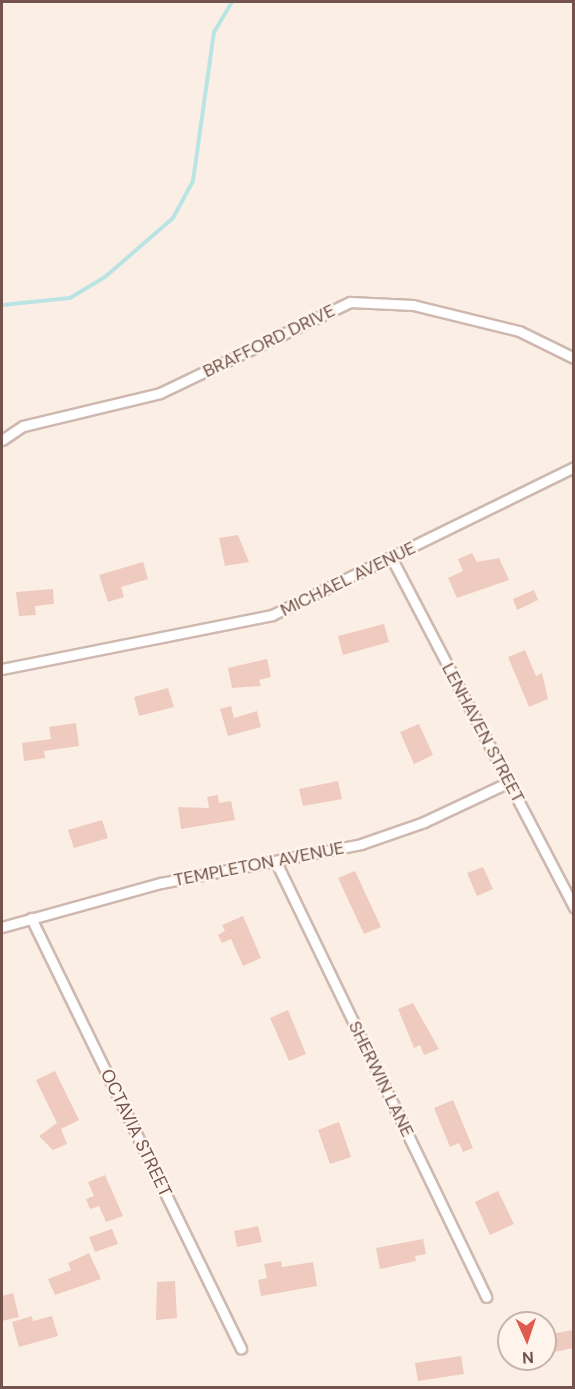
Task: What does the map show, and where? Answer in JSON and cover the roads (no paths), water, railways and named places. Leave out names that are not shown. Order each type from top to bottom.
[{"type":"street","name":"BRAFFORD DRIVE","points":[[2,440],[23,426],[160,393],[350,302],[413,305],[519,331],[573,358]]},
{"type":"street","name":"MICHAEL AVENUE","points":[[2,669],[272,615],[392,559],[573,467]]},
{"type":"street","name":"LENHAVEN STREET","points":[[392,559],[573,907]]},
{"type":"street","name":"TEMPLETON AVENUE","points":[[2,927],[161,883],[276,862],[401,832],[509,782]]},
{"type":"street","name":"SHERWIN LANE","points":[[276,862],[486,1297]]},
{"type":"street","name":"OCTAVIA STREET","points":[[32,918],[241,1347]]},
{"type":"waterway","points":[[2,305],[70,298],[105,277],[173,218],[193,181],[214,32],[232,2]]}]
